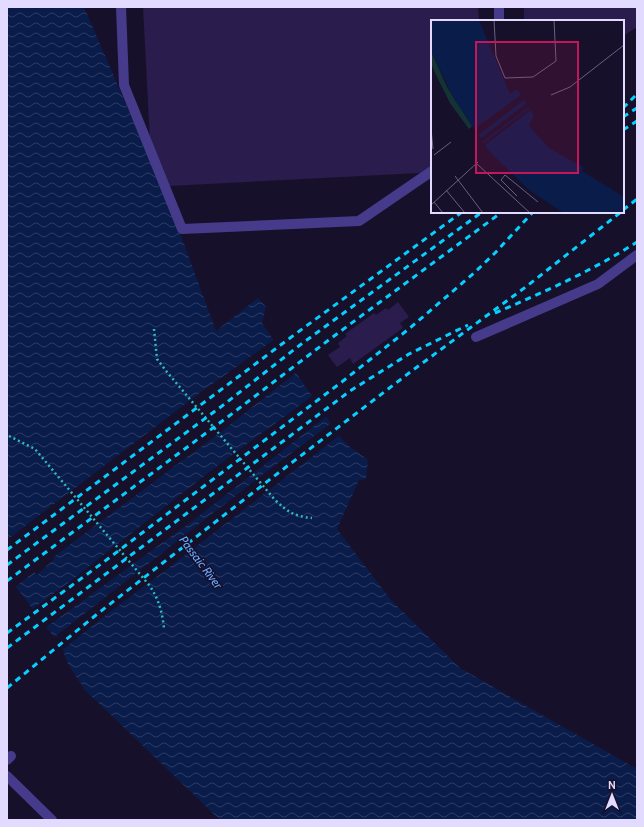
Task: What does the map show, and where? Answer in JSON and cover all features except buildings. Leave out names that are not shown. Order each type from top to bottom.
[{"type":"street","points":[[121,7],[124,85],[182,229],[359,221],[431,172]]},
{"type":"street","points":[[499,7],[500,20]]},
{"type":"street","points":[[476,337],[598,284],[637,256]]},
{"type":"street","points":[[7,776],[52,820]]},
{"type":"path","points":[[154,330],[157,358],[167,372],[275,500],[289,512],[298,516],[312,518]]},
{"type":"path","points":[[9,436],[35,449],[150,585],[160,605],[164,628]]},
{"type":"water","name":"Passaic River","points":[[7,7],[84,7],[170,206],[216,331],[258,298],[266,307],[262,323],[340,437],[350,447],[368,460],[366,479],[359,480],[337,529],[391,600],[460,668],[637,769],[637,820],[220,820],[85,690],[68,664],[62,648],[7,575]]},
{"type":"pier","points":[[275,339],[298,371],[223,430],[53,557],[54,559],[37,575],[34,572],[14,588],[7,578],[7,540],[196,396]]},
{"type":"pier","points":[[314,395],[328,415],[192,521],[45,628],[31,610],[67,584],[212,470]]},
{"type":"pier","points":[[333,422],[341,434],[61,651],[52,639],[261,476]]},
{"type":"railway","points":[[624,107],[637,94]]},
{"type":"railway","points":[[624,116],[637,108]]},
{"type":"railway","points":[[624,129],[637,121]]},
{"type":"railway","points":[[624,209],[637,199]]},
{"type":"railway","points":[[7,550],[294,335],[461,213]]},
{"type":"railway","points":[[7,565],[222,406],[300,345],[481,213]]},
{"type":"railway","points":[[7,581],[501,213]]},
{"type":"railway","points":[[7,633],[343,381],[410,328],[474,273],[532,213]]},
{"type":"railway","points":[[7,688],[96,615],[273,477],[413,370],[527,286],[620,213]]},
{"type":"railway","points":[[495,313],[585,272],[637,242]]},
{"type":"railway","points":[[7,648],[350,391],[409,354],[468,325]]}]
